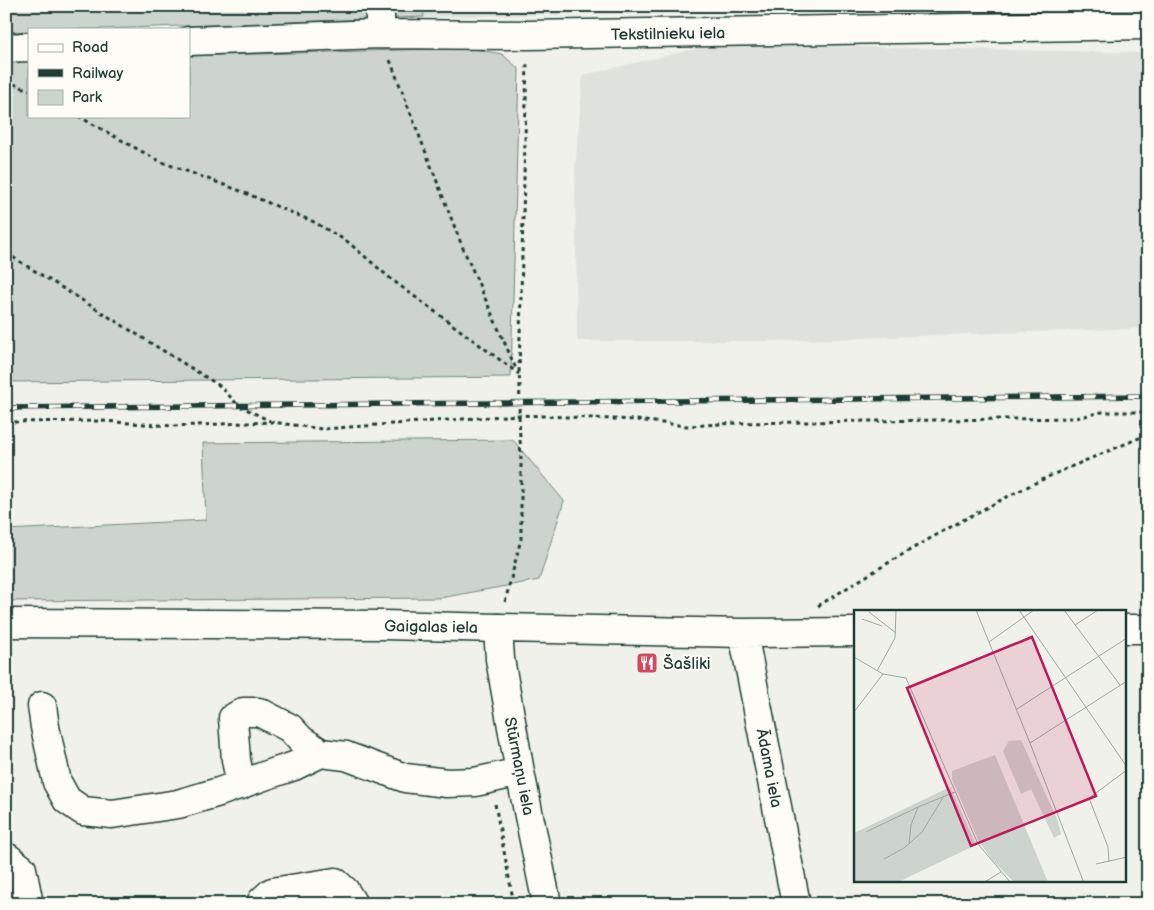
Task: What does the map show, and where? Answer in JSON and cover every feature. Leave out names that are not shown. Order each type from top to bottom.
[{"type":"street","points":[[380,6],[380,34]]},
{"type":"street","name":"Tekstilnieku iela","points":[[190,41],[380,34],[527,35],[1148,26]]},
{"type":"street","points":[[6,48],[28,47]]},
{"type":"street","name":"Gaigalas iela","points":[[6,623],[384,625],[743,633],[854,632]]},
{"type":"street","name":"Stūrmaņu iela","points":[[498,628],[500,658],[520,772],[547,904]]},
{"type":"street","points":[[1126,629],[1148,629]]},
{"type":"street","name":"Ādama iela","points":[[743,633],[796,904]]},
{"type":"street","points":[[42,706],[57,782],[67,800],[83,811],[112,814],[178,804],[241,785],[321,754],[346,756],[405,778],[447,783],[475,782],[520,772]]},
{"type":"street","points":[[241,785],[236,760],[233,718],[243,712],[259,712],[278,720],[321,754]]},
{"type":"street","points":[[6,858],[22,869],[29,904]]},
{"type":"street","points":[[262,904],[262,901],[272,892],[335,882],[345,891],[353,904]]},
{"type":"path","points":[[380,34],[462,246],[519,374]]},
{"type":"path","points":[[498,628],[522,539],[519,374],[527,35]]},
{"type":"path","points":[[6,82],[28,90]]},
{"type":"path","points":[[82,118],[159,161],[238,190],[314,222],[348,242],[391,279],[519,374]]},
{"type":"path","points":[[6,253],[220,386],[238,405],[272,422]]},
{"type":"path","points":[[6,422],[102,421],[172,426],[272,422],[322,430],[519,415],[637,420],[687,426],[737,423],[1076,418],[1102,412],[1148,412]]},
{"type":"path","points":[[817,607],[893,560],[968,518],[1034,484],[1148,434]]},
{"type":"path","points":[[490,778],[514,904]]},
{"type":"shaded area","points":[[423,6],[1012,6],[424,17]]},
{"type":"shaded area","points":[[711,45],[1148,53],[1148,328],[778,341],[577,341],[575,169],[583,75]]},
{"type":"green space","points":[[6,6],[423,6],[424,17],[127,28],[28,28],[28,31],[6,32]]},
{"type":"green space","points":[[468,48],[502,54],[519,69],[511,377],[6,382],[6,63],[28,60],[28,118],[190,118],[190,56]]},
{"type":"green space","points":[[513,440],[564,501],[539,580],[440,598],[6,601],[6,530],[206,520],[203,443]]},
{"type":"railway","points":[[6,408],[1148,396]]},
{"type":"place","name":"Šašliki","points":[[647,663]]}]
